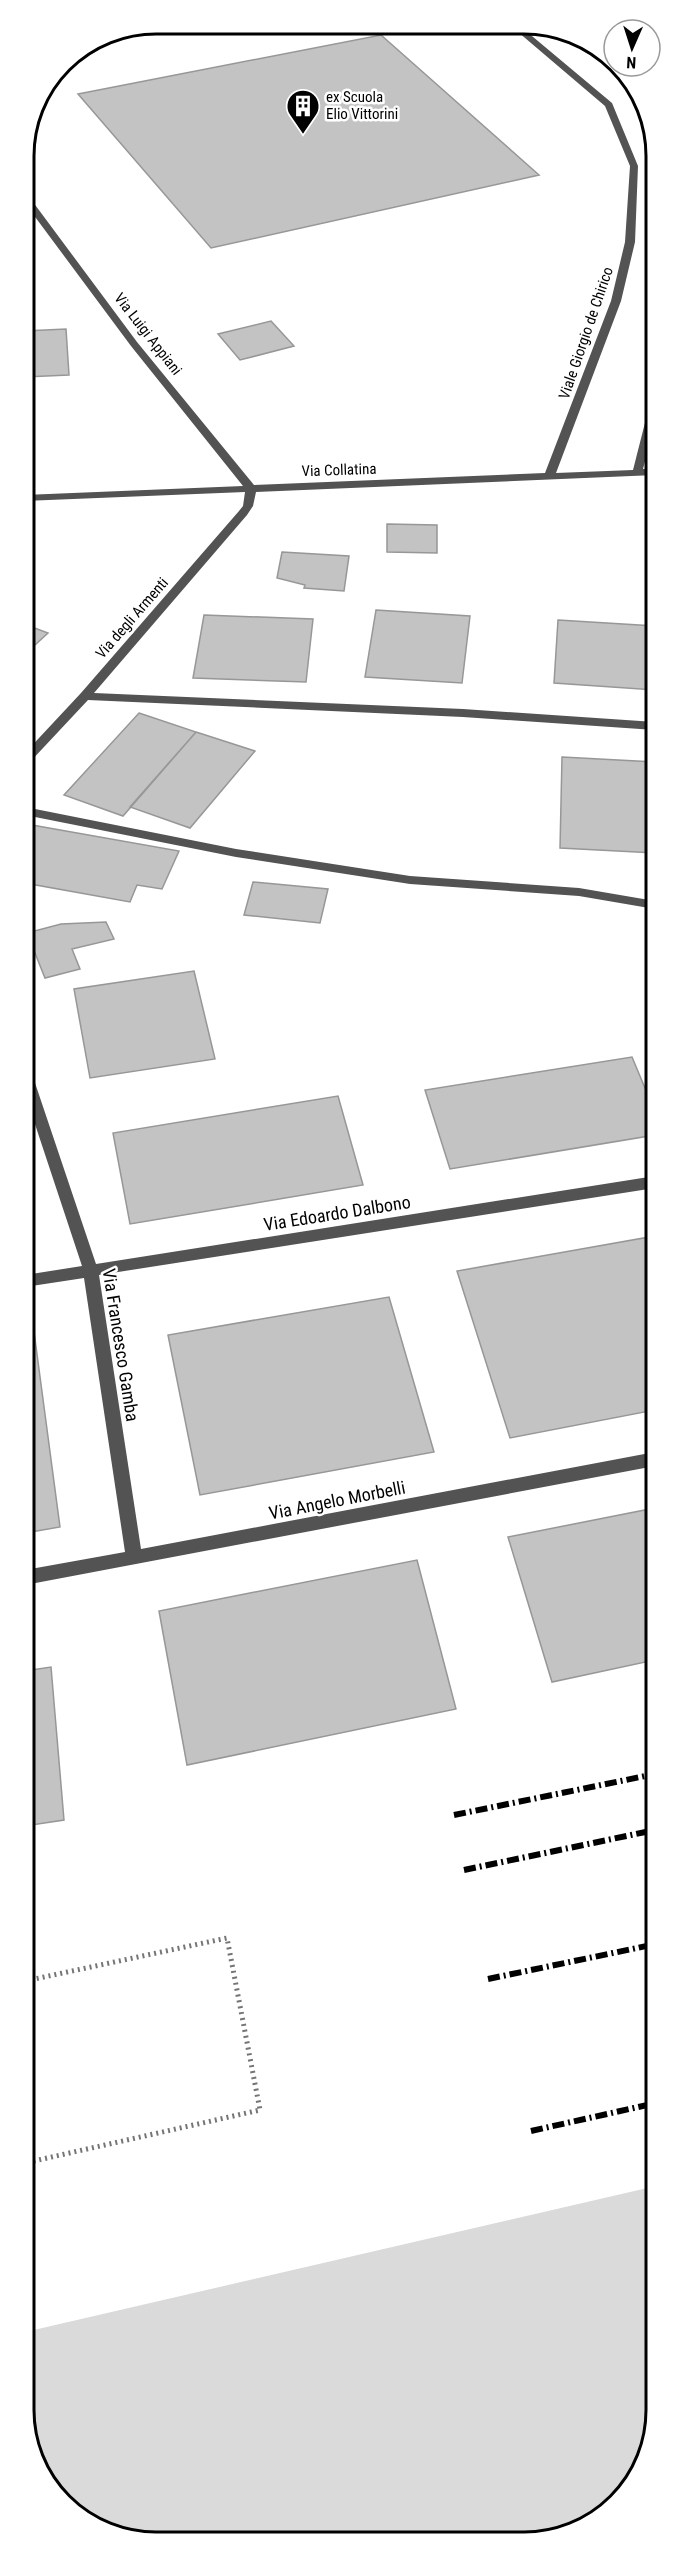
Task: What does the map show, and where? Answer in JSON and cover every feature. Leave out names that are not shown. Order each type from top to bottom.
[{"type":"street","name":"Viale Giorgio de Chirico","points":[[525,34],[609,105],[634,166],[630,242],[616,302],[549,477]]},
{"type":"street","name":"Via Luigi Appiani","points":[[35,211],[134,344],[251,489]]},
{"type":"street","points":[[637,472],[646,438]]},
{"type":"street","name":"Via Collatina","points":[[35,498],[646,472]]},
{"type":"street","name":"Via degli Armenti","points":[[35,749],[85,696],[243,513],[248,506],[251,489]]},
{"type":"street","points":[[85,696],[463,713],[646,725]]},
{"type":"street","points":[[35,813],[236,854],[410,880],[579,892],[646,903]]},
{"type":"street","name":"Via Francesco Gamba","points":[[35,1103],[91,1272],[134,1558]]},
{"type":"street","name":"Via Edoardo Dalbono","points":[[34,1280],[646,1184]]},
{"type":"street","name":"Via Angelo Morbelli","points":[[34,1576],[645,1461]]},
{"type":"path","points":[[34,1979],[227,1938],[260,2110],[34,2161]]},
{"type":"shaded area","points":[[645,2189],[645,2418],[639,2450],[629,2471],[610,2497],[584,2516],[563,2526],[547,2530],[523,2532],[149,2532],[110,2523],[82,2507],[70,2497],[60,2485],[44,2457],[34,2410],[34,2330]]},
{"type":"building","name":"ex Scuola Elio Vittorini","points":[[381,35],[539,175],[211,248],[78,94]]},
{"type":"building","points":[[271,321],[294,346],[240,360],[218,334]]},
{"type":"building","points":[[66,329],[69,375],[35,377],[35,330]]},
{"type":"building","points":[[387,524],[437,525],[437,553],[387,552]]},
{"type":"building","points":[[282,552],[349,556],[344,591],[304,588],[305,585],[277,578]]},
{"type":"building","points":[[376,610],[470,616],[462,683],[365,677]]},
{"type":"building","points":[[204,615],[313,619],[306,682],[193,678]]},
{"type":"building","points":[[558,620],[646,625],[646,689],[554,683]]},
{"type":"building","points":[[35,628],[48,633],[35,645]]},
{"type":"building","points":[[139,713],[196,732],[123,816],[64,795]]},
{"type":"building","points":[[196,732],[255,751],[190,828],[130,807]]},
{"type":"building","points":[[562,757],[646,762],[646,853],[560,848]]},
{"type":"building","points":[[35,825],[179,851],[162,889],[137,885],[130,902],[35,885]]},
{"type":"building","points":[[253,882],[328,889],[320,923],[244,915]]},
{"type":"building","points":[[106,922],[114,939],[72,949],[80,969],[45,978],[35,952],[35,931],[61,924]]},
{"type":"building","points":[[194,971],[215,1059],[90,1078],[74,989]]},
{"type":"building","points":[[632,1057],[646,1089],[646,1137],[450,1169],[425,1090]]},
{"type":"building","points":[[338,1096],[363,1185],[130,1224],[113,1133]]},
{"type":"building","points":[[646,1238],[645,1412],[510,1438],[457,1271]]},
{"type":"building","points":[[389,1297],[434,1452],[200,1495],[168,1335]]},
{"type":"building","points":[[34,1335],[60,1527],[34,1531]]},
{"type":"building","points":[[645,1510],[645,1662],[552,1682],[508,1537]]},
{"type":"building","points":[[417,1560],[456,1709],[187,1765],[159,1611]]},
{"type":"building","points":[[51,1667],[64,1820],[34,1825],[34,1670]]},
{"type":"railway","points":[[454,1815],[645,1776]]},
{"type":"railway","points":[[464,1870],[645,1832]]},
{"type":"railway","points":[[488,1979],[645,1946]]},
{"type":"railway","points":[[531,2131],[645,2105]]},
{"type":"place","name":"ex Scuola Elio Vittorini","points":[[303,135]]}]
